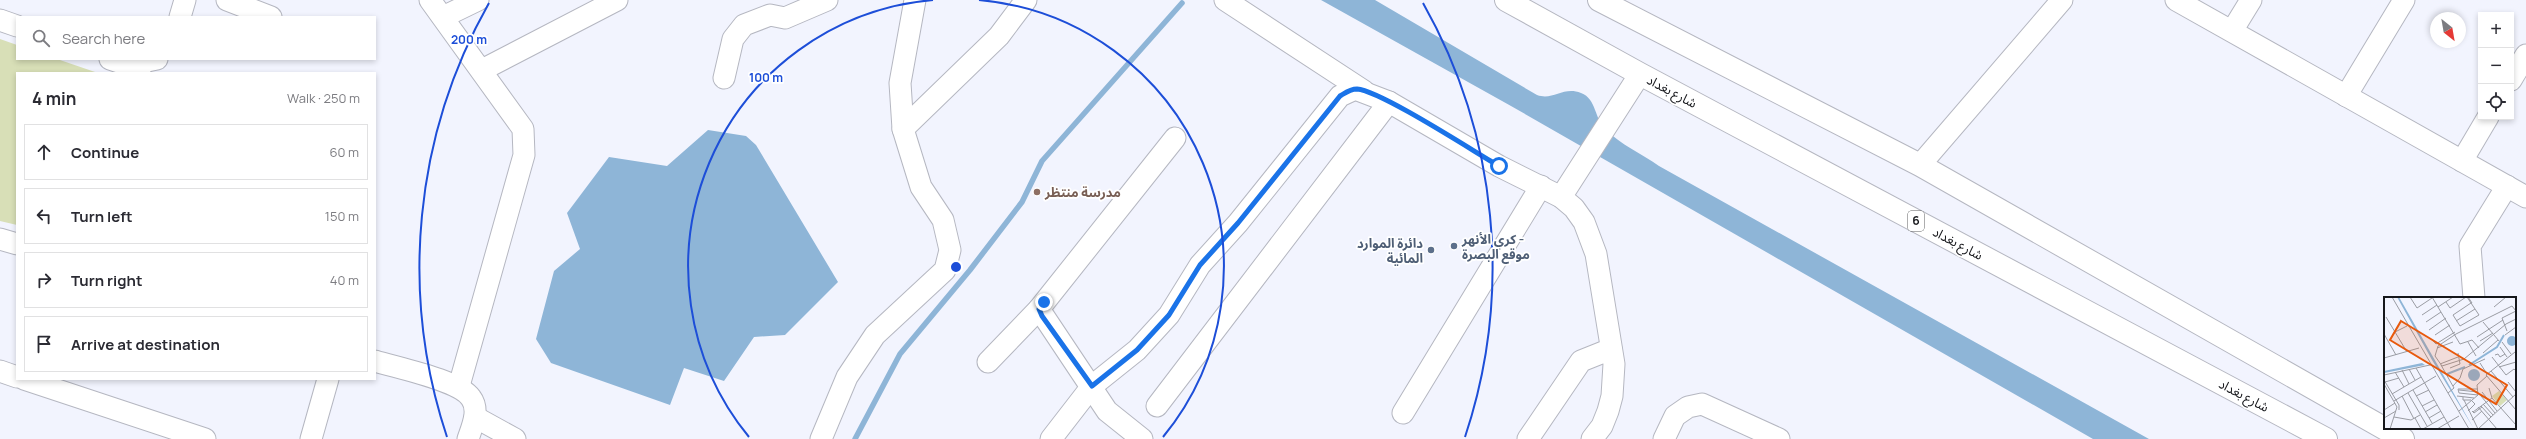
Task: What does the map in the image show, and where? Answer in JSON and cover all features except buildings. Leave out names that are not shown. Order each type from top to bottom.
[{"type":"highway","name":"شارع بغداد","points":[[1506,0],[1640,74],[2326,439]]},
{"type":"highway","points":[[1600,0],[1920,165],[2380,420]]},
{"type":"highway","points":[[2391,429],[2403,439]]},
{"type":"street","points":[[180,16],[185,0]]},
{"type":"street","points":[[227,0],[268,16]]},
{"type":"street","points":[[430,0],[524,129],[524,155],[459,386]]},
{"type":"street","points":[[443,17],[478,0]]},
{"type":"street","points":[[482,70],[617,0]]},
{"type":"street","points":[[724,78],[733,39],[744,25],[770,15],[785,18],[827,0]]},
{"type":"street","points":[[821,439],[847,377],[875,335],[945,270],[950,250],[943,220],[921,187],[903,129],[900,83],[915,0]]},
{"type":"street","points":[[903,129],[999,36],[1026,0]]},
{"type":"street","points":[[1225,0],[1364,91],[1389,102],[1499,166],[1561,197],[1574,208],[1591,237],[1596,254],[1614,364],[1612,396],[1602,426],[1592,439]]},
{"type":"street","points":[[1920,165],[2062,0]]},
{"type":"street","points":[[2176,0],[2526,197]]},
{"type":"street","points":[[2232,31],[2251,0]]},
{"type":"street","points":[[2346,96],[2404,0]]},
{"type":"street","points":[[0,20],[16,26]]},
{"type":"street","points":[[2514,75],[2526,55]]},
{"type":"street","points":[[126,66],[152,60]]},
{"type":"street","points":[[1561,197],[1640,74]]},
{"type":"street","points":[[1051,439],[1092,386],[1137,350],[1169,315],[1200,265],[1238,223],[1340,96],[1355,89],[1364,91]]},
{"type":"street","points":[[1157,406],[1389,102]]},
{"type":"street","points":[[2462,161],[2486,120]]},
{"type":"street","points":[[988,362],[1039,309],[1175,138]]},
{"type":"street","points":[[1403,413],[1541,186]]},
{"type":"street","points":[[2474,297],[2470,246],[2507,186]]},
{"type":"street","points":[[0,239],[16,244]]},
{"type":"street","points":[[1039,309],[1092,386],[1107,411],[1142,439]]},
{"type":"street","points":[[1528,439],[1581,361],[1611,349]]},
{"type":"street","points":[[376,361],[459,386],[472,398],[475,417],[468,439]]},
{"type":"street","points":[[0,371],[16,377]]},
{"type":"street","points":[[27,380],[205,439]]},
{"type":"street","points":[[311,439],[328,380]]},
{"type":"street","points":[[1664,439],[1675,416],[1688,407],[1702,404],[1779,439]]},
{"type":"street","points":[[475,417],[515,439]]},
{"type":"green space","points":[[0,39],[16,45],[16,60],[60,60],[95,72],[16,72],[16,225],[0,221]]},
{"type":"water","points":[[1321,0],[1375,0],[1537,95],[1548,96],[1569,91],[1581,93],[1593,104],[1599,120],[1606,130],[1624,144],[1659,166],[2149,439],[2093,439],[1511,106]]},
{"type":"water","points":[[708,130],[746,136],[756,145],[838,282],[785,335],[754,337],[724,381],[684,368],[670,405],[551,363],[536,339],[554,271],[580,249],[567,213],[609,157],[667,166]]},
{"type":"waterway","points":[[855,439],[900,354],[970,270],[1022,202],[1042,161],[1182,3]]},
{"type":"place","name":"مدرسة منتظر","points":[[1037,192]]},
{"type":"place","name":"كري الأنهر - موقع البصرة","points":[[1454,246]]},
{"type":"place","name":"دائرة الموارد المائية","points":[[1431,250]]},
{"type":"route","points":[[1044,302],[1039,309],[1042,316],[1092,386],[1137,350],[1154,333],[1183,296],[1200,265],[1238,223],[1340,96],[1347,91],[1355,89],[1364,91],[1389,102],[1499,166]]}]
